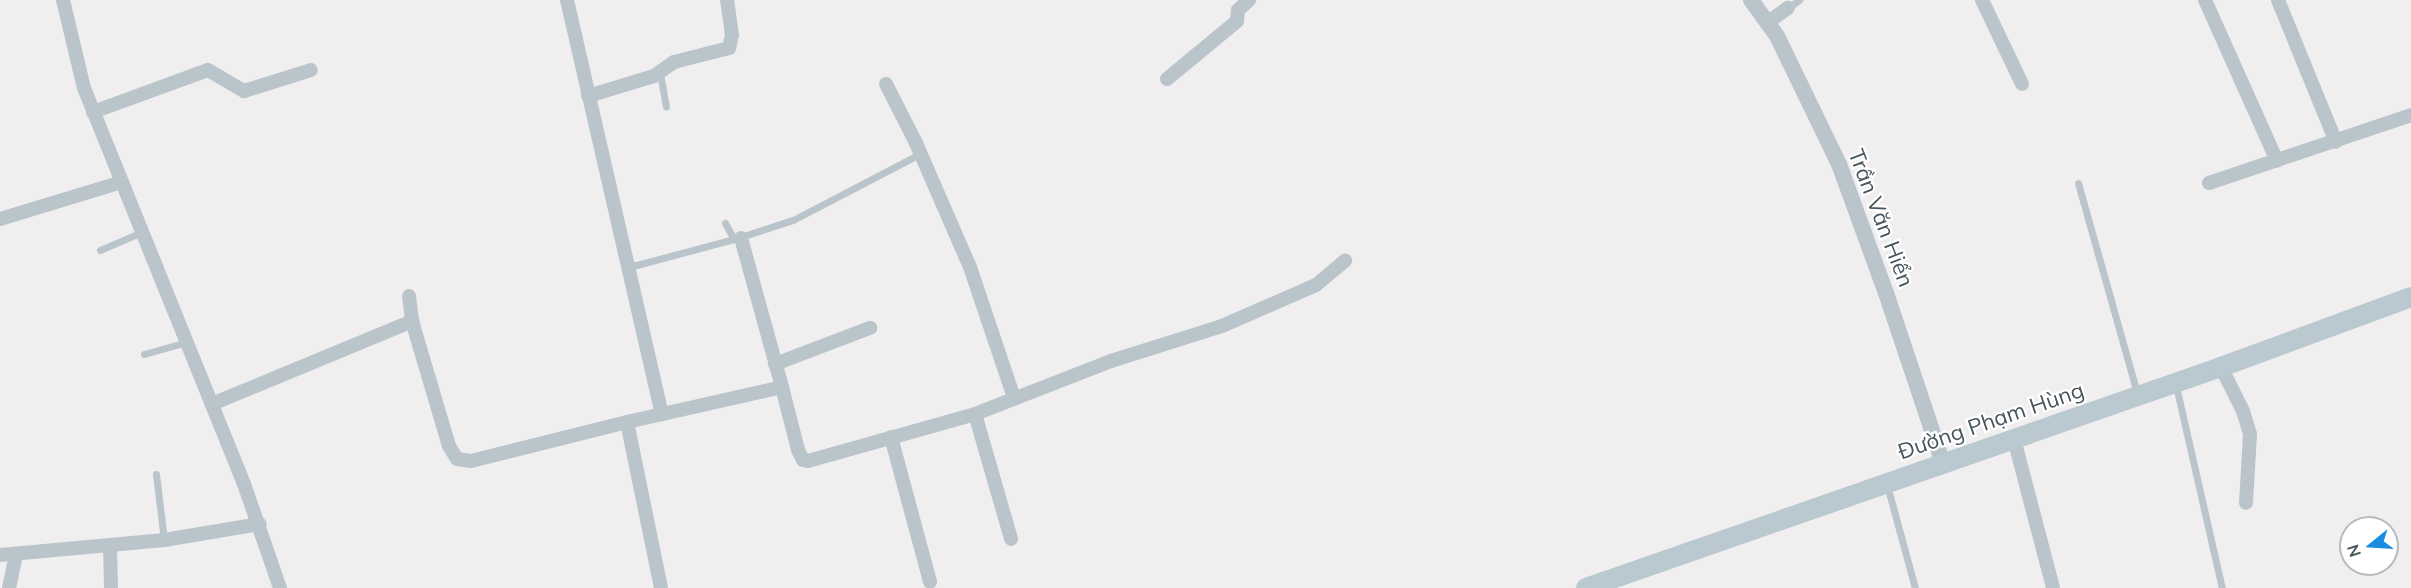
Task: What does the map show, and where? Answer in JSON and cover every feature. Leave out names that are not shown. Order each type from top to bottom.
[{"type":"main road","name":"Đường Phạm Hùng","points":[[1586,588],[2221,367],[2411,297]]},
{"type":"street","points":[[63,0],[84,88],[260,524],[280,588]]},
{"type":"street","points":[[567,0],[662,414]]},
{"type":"street","points":[[588,96],[660,73],[674,62],[729,48],[732,35],[727,0]]},
{"type":"street","name":"Trần Văn Hiển","points":[[1751,0],[1783,11],[1777,36],[1839,164],[1888,297],[1943,463]]},
{"type":"street","points":[[1982,0],[2022,84]]},
{"type":"street","points":[[2205,0],[2277,161]]},
{"type":"street","points":[[2278,0],[2336,142]]},
{"type":"street","points":[[1167,78],[1237,21],[1244,4]]},
{"type":"street","points":[[93,112],[207,70],[244,91],[311,70]]},
{"type":"street","points":[[886,84],[970,267],[1014,398]]},
{"type":"street","points":[[2209,183],[2411,115]]},
{"type":"street","points":[[0,219],[122,182]]},
{"type":"street","points":[[737,238],[802,460],[808,461],[975,414],[1111,361],[1246,317],[1316,285],[1345,261]]},
{"type":"street","points":[[409,296],[412,321],[446,435],[457,459],[471,461],[627,422],[782,387]]},
{"type":"street","points":[[212,404],[412,321]]},
{"type":"street","points":[[775,364],[870,328]]},
{"type":"street","points":[[2221,367],[2243,411],[2250,434],[2246,503]]},
{"type":"street","points":[[975,414],[1011,539]]},
{"type":"street","points":[[627,422],[661,588]]},
{"type":"street","points":[[891,437],[930,582]]},
{"type":"street","points":[[2014,439],[2053,588]]},
{"type":"street","points":[[0,555],[110,547],[260,524]]},
{"type":"street","points":[[110,547],[111,588]]},
{"type":"street","points":[[9,588],[16,554]]},
{"type":"lane","points":[[660,73],[666,106]]},
{"type":"lane","points":[[629,267],[737,238],[793,220],[920,154]]},
{"type":"lane","points":[[2078,183],[2138,396]]},
{"type":"lane","points":[[725,223],[737,238]]},
{"type":"lane","points":[[100,250],[142,232]]},
{"type":"lane","points":[[144,354],[187,342]]},
{"type":"lane","points":[[2175,382],[2222,588]]},
{"type":"lane","points":[[156,474],[164,540]]},
{"type":"lane","points":[[1886,483],[1915,588]]}]
